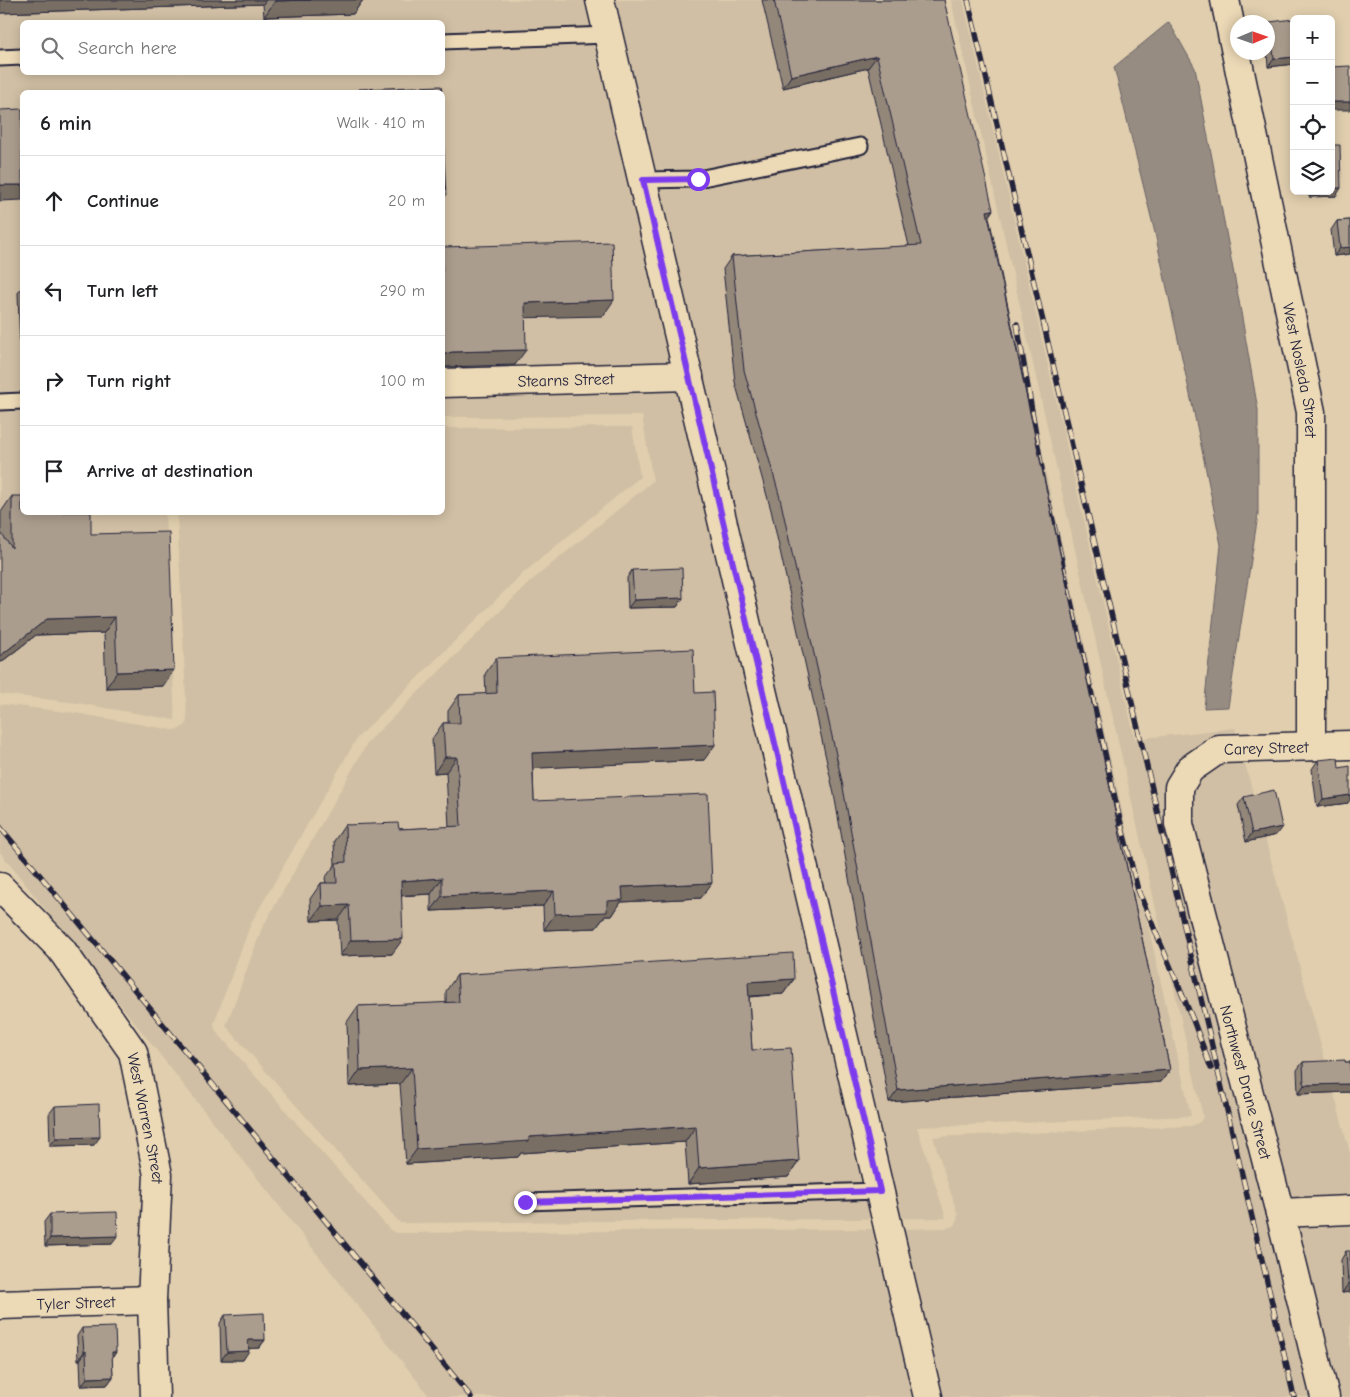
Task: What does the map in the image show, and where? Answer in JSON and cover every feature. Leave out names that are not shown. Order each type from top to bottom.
[{"type":"street","points":[[600,0],[928,1397]]},
{"type":"street","name":"West Nosleda Street","points":[[1225,0],[1311,412],[1311,746]]},
{"type":"street","name":"Stearns Street","points":[[445,383],[689,376]]},
{"type":"street","name":"Carey Street","points":[[1190,770],[1219,749],[1350,745]]},
{"type":"street","name":"Northwest Drane Street","points":[[1190,770],[1179,787],[1179,824],[1280,1214],[1325,1397]]},
{"type":"street","name":"West Warren Street","points":[[0,887],[62,949],[133,1052],[158,1174],[152,1300],[155,1397]]},
{"type":"street","points":[[1280,1214],[1350,1210]]},
{"type":"street","name":"Tyler Street","points":[[0,1306],[152,1300]]},
{"type":"lane","points":[[445,41],[608,35]]},
{"type":"lane","points":[[0,58],[20,57]]},
{"type":"lane","points":[[643,180],[698,179],[860,146]]},
{"type":"lane","points":[[0,402],[20,401]]},
{"type":"lane","points":[[525,1202],[880,1191]]},
{"type":"shaded area","points":[[0,0],[939,0],[1191,1116],[917,1127],[946,1218],[400,1223],[226,1026],[262,928],[368,742],[531,581],[653,481],[642,416],[445,417],[445,90],[20,90],[20,515],[165,515],[175,720],[77,703],[0,694]]},
{"type":"shaded area","points":[[951,0],[963,0],[1135,739],[1235,728],[1237,736],[1189,755],[1185,753],[1171,767],[1173,770],[1166,781],[1165,787],[1165,827],[1266,1215],[1267,1226],[1269,1227],[1311,1397],[942,1397],[903,1229],[946,1228],[953,1226],[957,1221],[958,1215],[933,1137],[1191,1126],[1200,1122],[1203,1117]]},
{"type":"shaded area","points":[[1169,22],[1195,68],[1258,410],[1258,515],[1228,707],[1204,708],[1221,545],[1155,233],[1114,67]]},
{"type":"shaded area","points":[[632,427],[640,477],[522,574],[357,738],[251,923],[214,1023],[215,1030],[390,1230],[396,1233],[874,1229],[914,1397],[430,1397],[0,852],[0,704],[75,713],[173,730],[180,729],[186,725],[177,515],[445,515],[445,428]]},
{"type":"shaded area","points":[[1244,760],[1350,1153],[1350,1198],[1291,1201],[1193,823],[1193,790],[1201,778],[1224,761]]},
{"type":"shaded area","points":[[1350,1223],[1350,1397],[1340,1397],[1297,1225]]},
{"type":"building","points":[[275,0],[311,0],[275,1]]},
{"type":"building","points":[[774,0],[944,0],[993,210],[987,211],[1170,1070],[898,1090],[842,782],[780,498],[744,370],[732,256],[921,245],[877,56],[791,76]]},
{"type":"building","points":[[1290,20],[1290,57],[1275,59],[1275,21]]},
{"type":"building","points":[[1350,66],[1350,102],[1335,102],[1335,67]]},
{"type":"building","points":[[441,86],[442,90],[359,90]]},
{"type":"building","points":[[20,109],[20,185],[0,185],[0,110]]},
{"type":"building","points":[[1335,145],[1340,145],[1341,188],[1335,188]]},
{"type":"building","points":[[1350,220],[1350,247],[1340,248],[1337,221]]},
{"type":"building","points":[[612,242],[614,300],[525,303],[526,350],[452,352],[445,354],[445,247]]},
{"type":"building","points":[[12,496],[20,496],[20,515],[91,515],[91,534],[169,532],[174,670],[117,672],[115,617],[47,619],[0,656],[0,532],[12,548]]},
{"type":"building","points":[[682,568],[683,598],[634,600],[632,570]]},
{"type":"building","points":[[693,649],[695,693],[713,692],[715,745],[532,753],[534,801],[708,794],[712,883],[622,887],[623,900],[607,901],[607,912],[555,914],[554,891],[442,896],[442,878],[401,881],[403,939],[351,940],[349,905],[322,906],[321,883],[337,883],[336,863],[346,862],[345,825],[398,823],[399,829],[461,826],[457,757],[445,757],[443,723],[460,723],[459,695],[497,693],[496,658]]},
{"type":"building","points":[[1338,758],[1339,768],[1350,766],[1350,795],[1323,799],[1318,760]]},
{"type":"building","points":[[1274,790],[1282,827],[1252,833],[1244,797]]},
{"type":"building","points":[[793,953],[794,979],[748,982],[752,1050],[791,1048],[799,1161],[699,1168],[696,1126],[529,1137],[529,1141],[417,1149],[412,1068],[360,1070],[358,1006],[459,1002],[457,975]]},
{"type":"building","points":[[1345,1060],[1345,1062],[1350,1062],[1350,1084],[1304,1085],[1303,1062]]},
{"type":"building","points":[[99,1104],[100,1137],[56,1138],[55,1106]]},
{"type":"building","points":[[117,1212],[118,1236],[50,1238],[50,1214]]},
{"type":"building","points":[[1346,1251],[1350,1251],[1350,1284],[1348,1284]]},
{"type":"building","points":[[264,1313],[265,1340],[248,1340],[249,1351],[227,1352],[225,1315]]},
{"type":"building","points":[[115,1327],[116,1352],[112,1352],[113,1377],[87,1378],[86,1351],[84,1352],[82,1328]]},
{"type":"railway","points":[[968,0],[1294,1397]]},
{"type":"railway","points":[[1017,324],[1042,469]]},
{"type":"railway","points":[[1049,503],[1119,816],[1138,890],[1193,1020],[1211,1068]]},
{"type":"railway","points":[[0,827],[471,1397]]},
{"type":"route","points":[[525,1202],[880,1191],[643,180],[698,179]]}]
